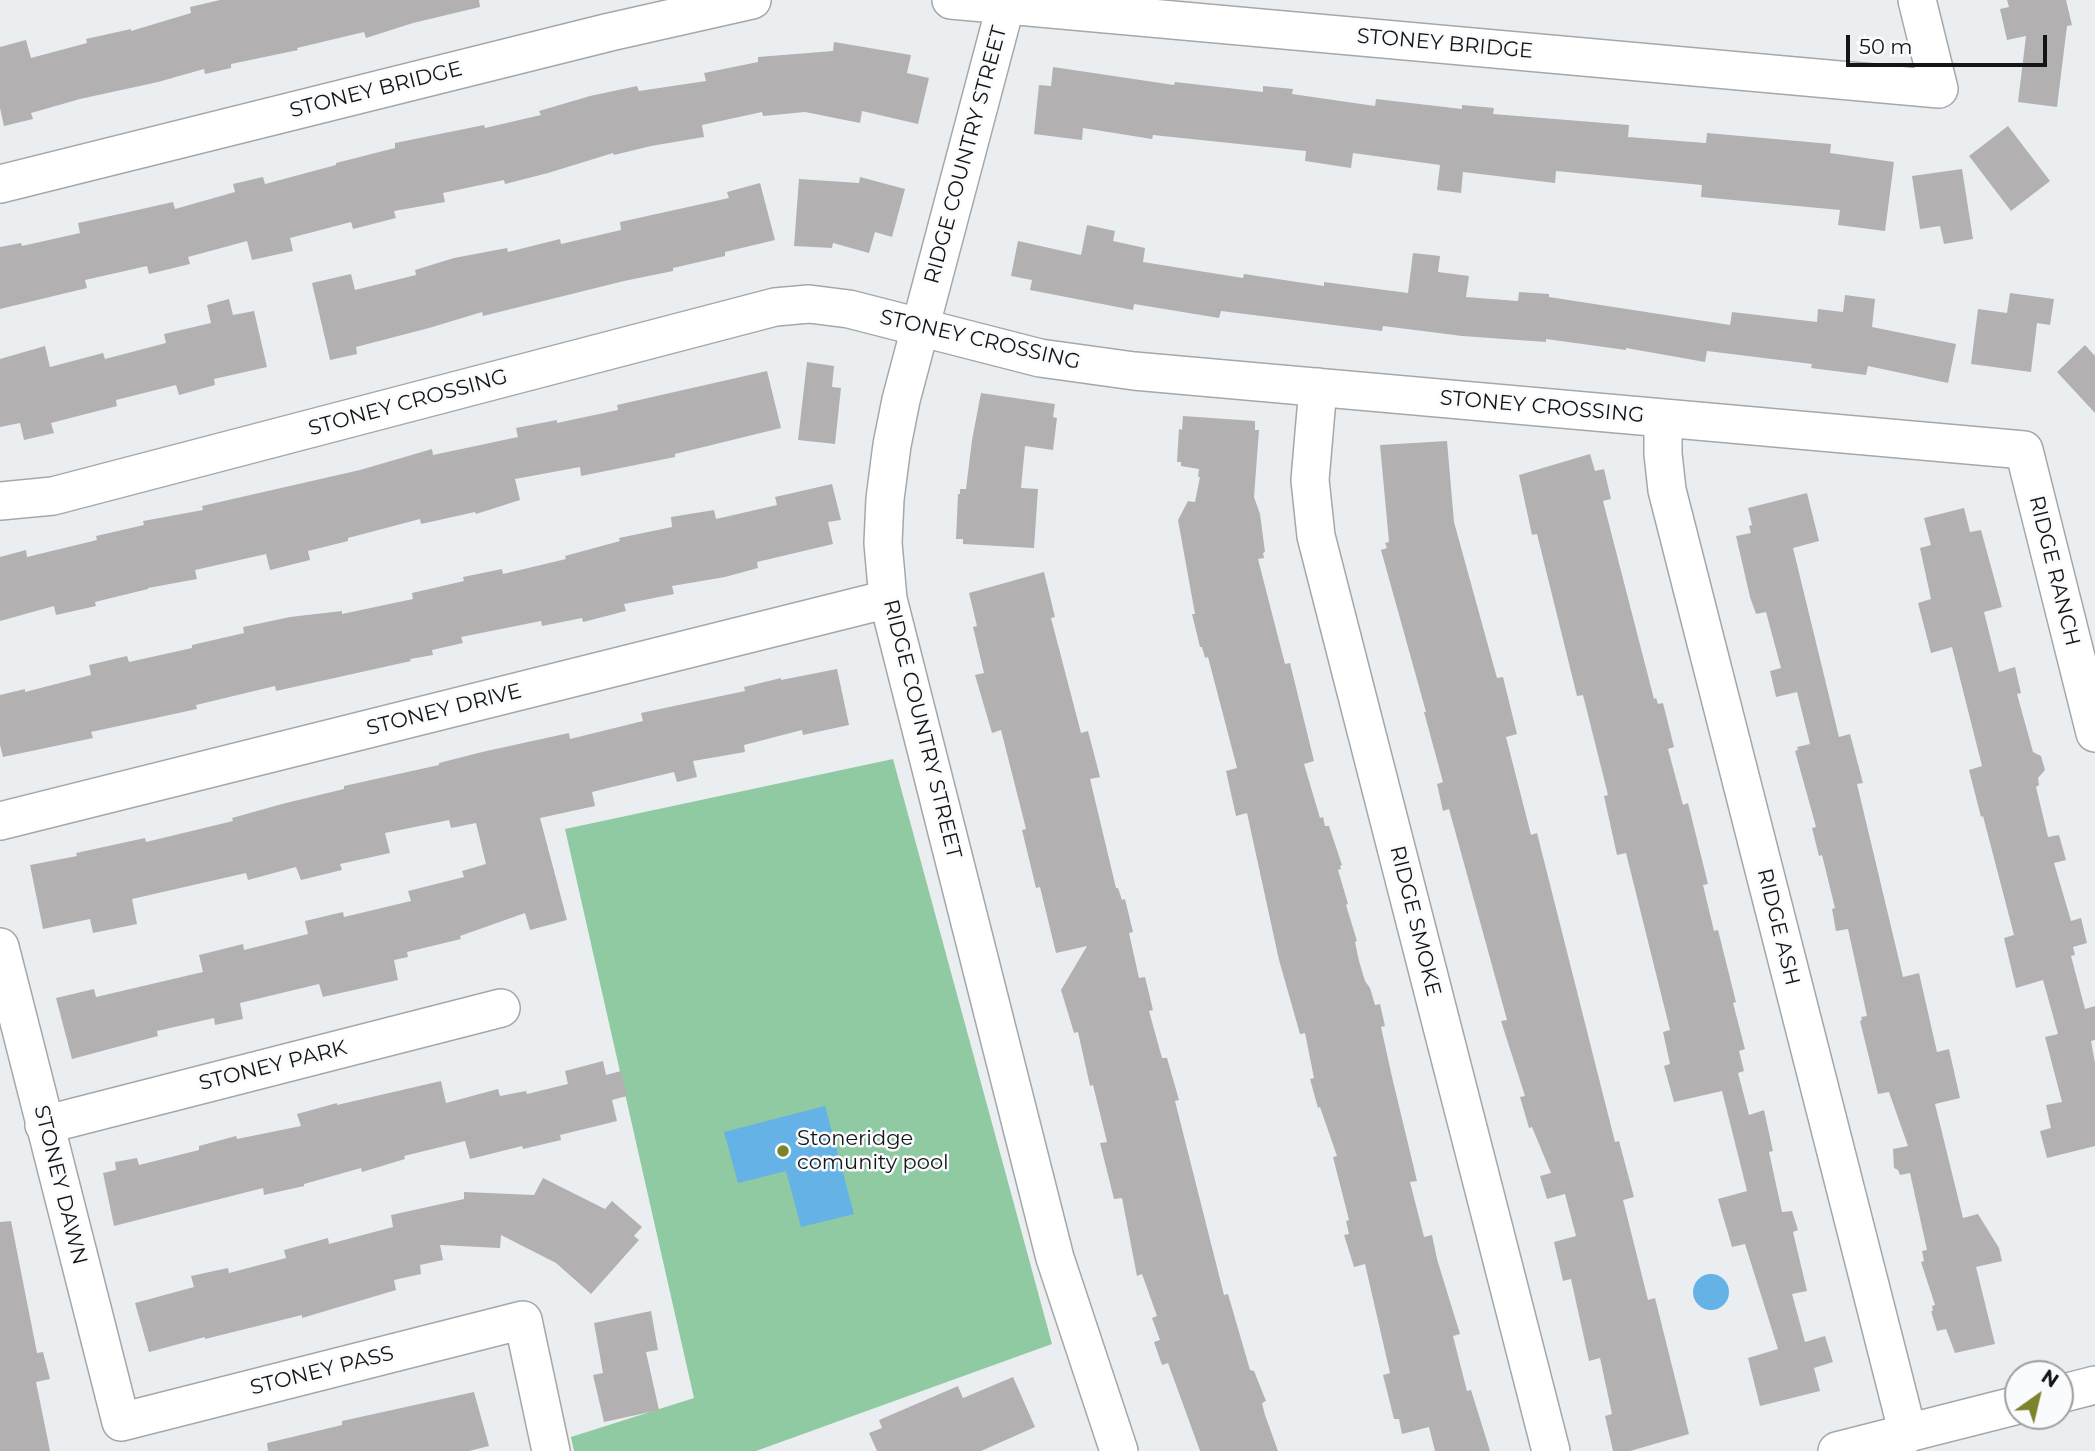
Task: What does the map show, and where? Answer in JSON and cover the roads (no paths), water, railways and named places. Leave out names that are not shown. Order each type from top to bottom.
[{"type":"street","name":"STONEY BRIDGE","points":[[0,184],[610,32],[752,0]]},
{"type":"street","name":"STONEY BRIDGE","points":[[951,0],[1007,2],[1938,89],[1917,0]]},
{"type":"street","name":"RIDGE COUNTRY STREET","points":[[1007,2],[901,400],[888,472],[883,543],[888,599],[1055,1258],[1119,1451]]},
{"type":"street","name":"STONEY CROSSING","points":[[0,500],[53,496],[775,307],[809,304],[849,309],[1040,358],[1134,371],[2024,450]]},
{"type":"street","name":"RIDGE SMOKE","points":[[1318,387],[1310,480],[1316,537],[1551,1451]]},
{"type":"street","name":"RIDGE ASH","points":[[1663,418],[1667,490],[1908,1434]]},
{"type":"street","name":"RIDGE RANCH","points":[[2024,450],[2095,733]]},
{"type":"street","name":"STONEY DRIVE","points":[[0,821],[888,599]]},
{"type":"street","name":"STONEY DAWN","points":[[0,947],[121,1422]]},
{"type":"street","name":"STONEY PARK","points":[[44,1125],[501,1008]]},
{"type":"street","name":"STONEY PASS","points":[[121,1422],[523,1320],[551,1451]]},
{"type":"street","points":[[2074,1390],[2095,1385]]},
{"type":"street","points":[[1837,1451],[2004,1409]]},
{"type":"water","name":"Stoneridge comunity pool","points":[[825,1106],[854,1214],[801,1227],[786,1171],[738,1183],[724,1132]]},
{"type":"water","points":[[1711,1274],[1724,1279],[1729,1292],[1724,1305],[1711,1310],[1698,1305],[1693,1292],[1698,1279]]},
{"type":"place","name":"Stoneridge comunity pool","points":[[783,1151]]}]
